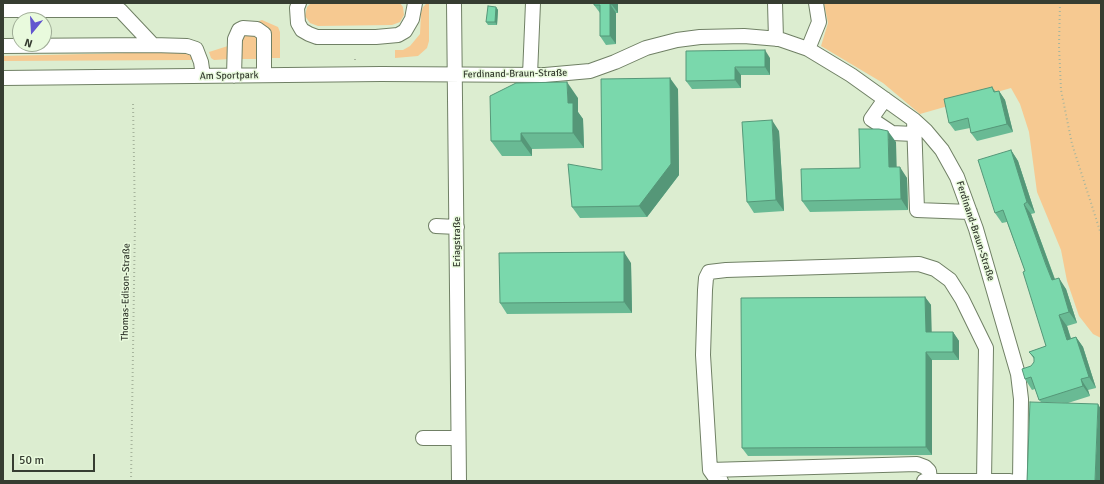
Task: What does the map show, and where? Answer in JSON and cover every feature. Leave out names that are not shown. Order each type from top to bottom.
[{"type":"street","points":[[299,3],[296,16],[302,30],[317,36],[355,37],[398,35],[409,26],[416,3]]},
{"type":"street","name":"Eriagstraße","points":[[454,3],[459,481]]},
{"type":"street","points":[[530,75],[533,3]]},
{"type":"street","points":[[775,3],[776,39]]},
{"type":"street","points":[[808,49],[819,22],[816,3]]},
{"type":"street","points":[[3,10],[120,10],[153,45]]},
{"type":"street","points":[[234,76],[235,39],[237,34],[243,28],[257,29],[264,34],[264,75]]},
{"type":"street","name":"Ferdinand-Braun-Straße","points":[[455,75],[530,75],[590,71],[646,48],[677,40],[700,37],[776,39],[808,49],[885,99],[914,127],[926,131],[942,150],[957,177],[970,212],[1018,374],[1021,399],[1020,481]]},
{"type":"street","points":[[3,46],[187,46],[196,50],[201,62],[202,76]]},
{"type":"street","name":"Am Sportpark","points":[[3,78],[264,75],[455,75]]},
{"type":"street","points":[[885,99],[871,119],[892,134],[914,127],[917,210],[970,212]]},
{"type":"street","points":[[436,226],[456,226]]},
{"type":"street","points":[[721,481],[710,470],[703,355],[705,290],[706,278],[709,272],[726,270],[919,264],[935,269],[950,280],[962,299],[986,348],[984,481]]},
{"type":"street","points":[[1018,374],[1033,370]]},
{"type":"street","points":[[423,438],[458,438]]},
{"type":"street","points":[[710,470],[917,464],[925,467],[929,471],[927,481],[1010,481]]},
{"type":"path","points":[[1060,3],[1059,46],[1061,90],[1072,144],[1101,234]]},
{"type":"path","name":"Thomas-Edison-Straße","points":[[131,481],[135,220],[133,103]]},
{"type":"shaded area","points":[[311,3],[400,3],[403,7],[404,15],[400,22],[392,25],[318,26],[310,23],[305,16],[307,7]]},
{"type":"shaded area","points":[[824,3],[1101,3],[1101,338],[1093,334],[1079,316],[1067,281],[1061,250],[1037,192],[1029,132],[1020,104],[1011,88],[920,114],[883,83],[821,46],[828,23]]},
{"type":"shaded area","points":[[426,4],[429,4],[429,41],[427,48],[418,56],[395,58],[395,50],[403,50],[410,46],[420,34],[421,13]]},
{"type":"shaded area","points":[[262,20],[278,27],[280,32],[280,58],[271,58],[257,25],[259,21]]},
{"type":"shaded area","points":[[245,35],[258,35],[262,59],[241,59],[240,40]]},
{"type":"shaded area","points":[[231,45],[229,59],[214,60],[211,58],[209,52]]},
{"type":"shaded area","points":[[168,52],[191,54],[193,58],[191,60],[3,61],[3,56]]},
{"type":"building","points":[[594,3],[612,3],[612,5],[610,4],[610,36],[600,36],[600,5],[594,5]]},
{"type":"building","points":[[488,6],[496,7],[495,22],[486,22]]},
{"type":"building","points":[[765,50],[765,67],[735,67],[735,80],[686,81],[686,51]]},
{"type":"building","points":[[670,78],[671,164],[639,206],[572,207],[568,164],[602,170],[601,79]]},
{"type":"building","points":[[567,82],[568,103],[573,103],[573,133],[521,133],[521,141],[491,141],[490,96],[516,83]]},
{"type":"building","points":[[992,87],[994,92],[999,91],[1007,124],[971,133],[968,118],[949,123],[944,99]]},
{"type":"building","points":[[772,120],[776,200],[747,202],[742,122]]},
{"type":"building","points":[[859,129],[879,129],[888,131],[889,167],[900,167],[901,199],[802,201],[801,169],[860,168]]},
{"type":"building","points":[[1011,150],[1027,202],[1024,204],[1046,265],[1052,280],[1059,278],[1069,312],[1059,315],[1067,340],[1076,337],[1089,377],[1081,379],[1083,386],[1039,400],[1031,377],[1025,379],[1022,369],[1031,366],[1034,362],[1034,357],[1029,352],[1046,346],[1023,272],[1025,271],[1003,210],[995,213],[978,160]]},
{"type":"building","points":[[624,252],[624,302],[500,303],[499,253]]},
{"type":"building","points":[[925,297],[926,332],[953,332],[953,352],[926,352],[926,447],[742,448],[741,298]]},
{"type":"building","points":[[1030,402],[1098,404],[1095,481],[1027,481]]}]
